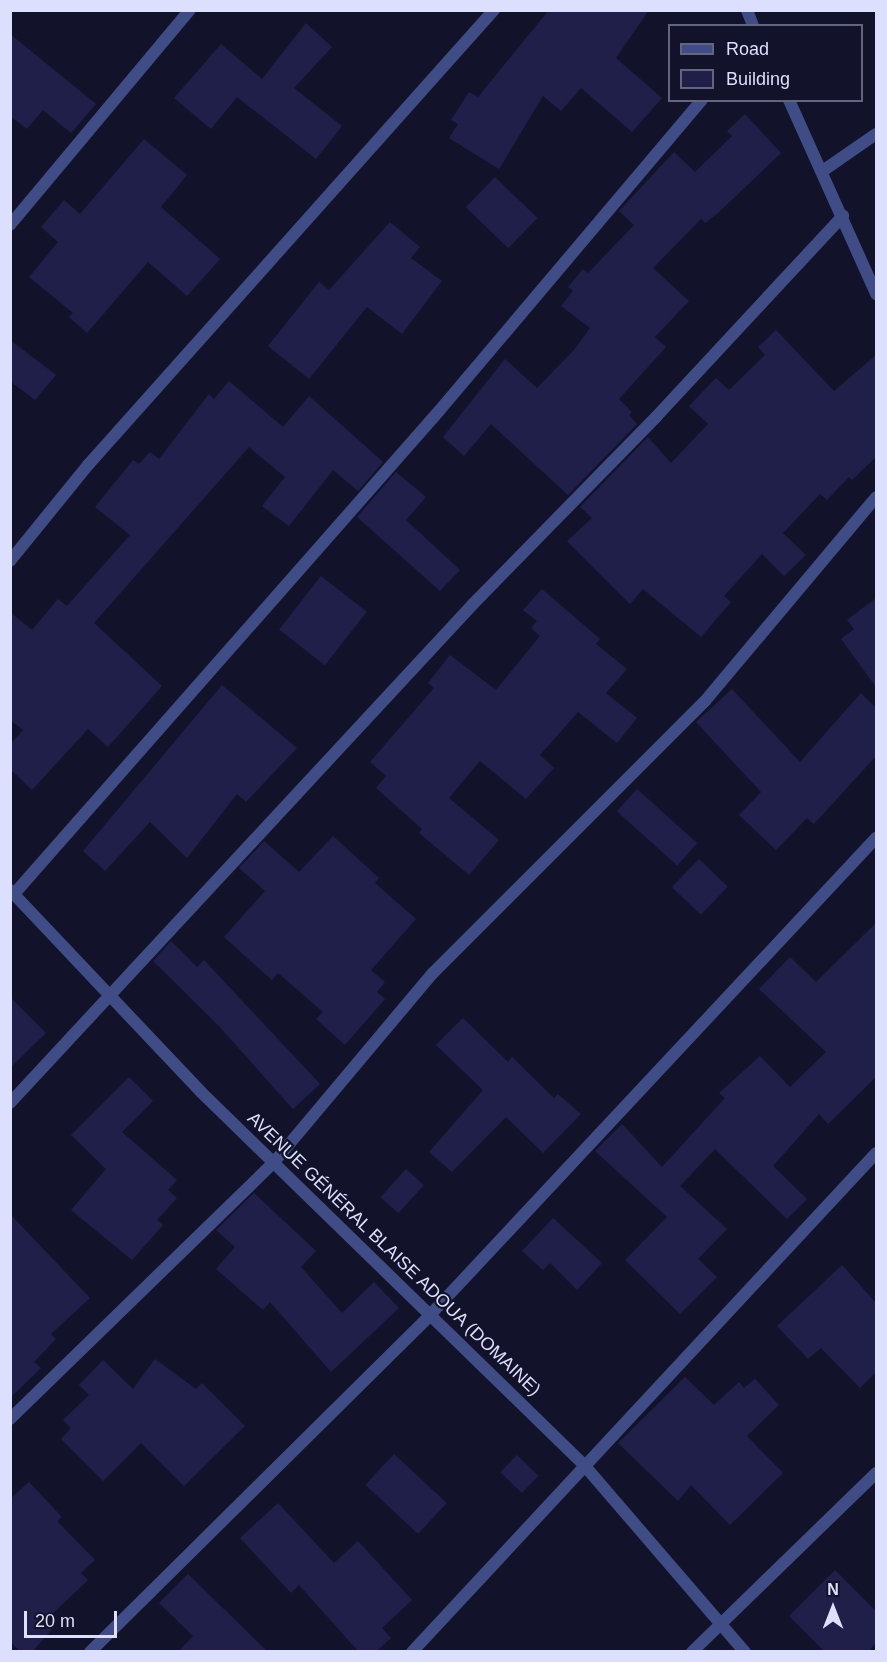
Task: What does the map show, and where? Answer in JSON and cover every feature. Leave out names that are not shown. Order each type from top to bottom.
[{"type":"street","points":[[10,225],[190,10]]},
{"type":"street","points":[[10,561],[88,465],[494,10]]},
{"type":"street","points":[[12,892],[439,411],[700,102]]},
{"type":"street","points":[[790,102],[824,170],[876,294]]},
{"type":"street","points":[[824,170],[876,134]]},
{"type":"street","points":[[10,1102],[843,216]]},
{"type":"street","points":[[10,1419],[275,1161],[433,973],[705,701],[876,497]]},
{"type":"street","points":[[90,1652],[431,1314],[876,838]]},
{"type":"street","name":"AVENUE GÉNÉRAL BLAISE ADOUA (DOMAINE)","points":[[12,892],[111,993],[201,1092],[275,1161],[584,1465],[745,1652]]},
{"type":"street","points":[[412,1652],[876,1153]]},
{"type":"street","points":[[692,1652],[718,1623],[876,1473]]},
{"type":"building","points":[[549,10],[649,10],[616,58],[662,98],[632,132],[581,88],[561,111],[543,96],[499,169],[449,138],[458,124],[451,120],[469,92],[478,97]]},
{"type":"building","points":[[306,23],[332,47],[294,88],[342,126],[316,159],[237,97],[211,129],[174,98],[221,44],[262,79]]},
{"type":"building","points":[[10,34],[96,104],[71,133],[43,110],[27,129],[10,116]]},
{"type":"building","points":[[745,114],[781,153],[718,213],[705,223],[701,219],[653,268],[689,301],[655,337],[666,347],[619,399],[632,412],[629,415],[637,424],[568,495],[491,424],[464,456],[443,437],[505,359],[537,388],[574,350],[590,328],[561,306],[573,291],[568,287],[583,269],[588,273],[634,225],[619,211],[674,152],[695,172],[732,136],[727,131]]},
{"type":"building","points":[[144,139],[187,175],[161,207],[220,259],[187,296],[148,262],[87,333],[69,317],[73,313],[29,277],[58,242],[41,227],[64,200],[80,214]]},
{"type":"building","points":[[495,177],[537,218],[508,248],[466,207]]},
{"type":"building","points":[[390,222],[420,247],[411,258],[442,281],[402,334],[367,307],[309,379],[268,346],[319,282],[329,290]]},
{"type":"building","points":[[776,330],[834,391],[876,355],[876,457],[852,480],[849,477],[827,500],[820,494],[783,533],[806,555],[784,576],[762,554],[724,596],[731,602],[701,637],[643,589],[630,604],[567,541],[592,518],[580,507],[648,437],[671,463],[708,424],[689,406],[716,378],[729,390],[765,355],[758,347]]},
{"type":"building","points":[[10,340],[56,375],[35,400],[10,381]]},
{"type":"building","points":[[229,381],[283,427],[309,396],[383,462],[358,491],[333,470],[289,526],[262,506],[285,477],[249,447],[94,623],[162,686],[108,747],[88,729],[32,790],[10,769],[10,744],[23,730],[10,720],[10,612],[32,630],[58,599],[67,606],[130,535],[95,507],[133,460],[139,464],[150,452],[159,459],[209,394],[214,399]]},
{"type":"building","points":[[396,472],[426,497],[406,520],[460,570],[440,591],[357,517]]},
{"type":"building","points":[[321,576],[367,612],[325,665],[279,630]]},
{"type":"building","points":[[542,589],[600,639],[596,644],[627,669],[606,693],[637,718],[617,743],[578,712],[540,755],[554,768],[526,799],[480,761],[449,798],[499,840],[469,875],[419,833],[422,829],[376,788],[386,776],[370,762],[434,688],[428,683],[450,655],[496,690],[540,636],[531,628],[537,621],[523,610]]},
{"type":"building","points":[[876,598],[876,687],[841,639],[854,629],[847,620]]},
{"type":"building","points":[[222,685],[297,748],[246,802],[237,794],[187,858],[150,822],[105,871],[83,851]]},
{"type":"building","points":[[732,689],[800,762],[861,693],[876,708],[876,756],[814,824],[807,818],[776,850],[739,815],[761,792],[696,722]]},
{"type":"building","points":[[637,789],[697,843],[677,865],[617,811]]},
{"type":"building","points":[[333,836],[379,878],[375,883],[416,919],[371,970],[385,982],[377,992],[385,999],[345,1045],[316,1019],[323,1012],[278,973],[272,980],[224,937],[265,891],[239,868],[264,841],[299,872]]},
{"type":"building","points":[[699,859],[728,887],[701,915],[672,887]]},
{"type":"building","points":[[876,923],[876,1077],[828,1124],[819,1114],[773,1166],[807,1199],[787,1219],[715,1149],[680,1186],[727,1229],[698,1259],[717,1277],[680,1314],[625,1260],[667,1217],[595,1151],[622,1124],[662,1167],[725,1098],[719,1093],[760,1056],[790,1087],[826,1052],[759,989],[790,957],[816,982]]},
{"type":"building","points":[[171,941],[197,967],[204,960],[320,1084],[293,1109],[217,1024],[153,961]]},
{"type":"building","points":[[10,997],[46,1033],[10,1068]]},
{"type":"building","points":[[463,1018],[508,1062],[512,1057],[554,1098],[558,1094],[581,1114],[543,1153],[506,1117],[452,1172],[429,1152],[483,1090],[436,1045]]},
{"type":"building","points":[[129,1077],[153,1101],[122,1132],[177,1180],[168,1190],[177,1198],[157,1220],[163,1225],[132,1260],[71,1210],[106,1169],[71,1135]]},
{"type":"building","points":[[406,1169],[424,1185],[398,1213],[381,1197]]},
{"type":"building","points":[[254,1193],[316,1251],[301,1267],[342,1313],[374,1282],[399,1308],[331,1372],[270,1302],[263,1310],[216,1269],[235,1247],[216,1230]]},
{"type":"building","points":[[10,1214],[90,1298],[51,1334],[56,1339],[34,1362],[41,1368],[10,1398]]},
{"type":"building","points":[[553,1218],[602,1263],[577,1290],[550,1263],[543,1270],[522,1251]]},
{"type":"building","points":[[842,1265],[876,1303],[876,1372],[860,1388],[821,1348],[808,1359],[777,1326]]},
{"type":"building","points":[[155,1359],[196,1389],[202,1383],[245,1426],[184,1486],[141,1443],[103,1481],[61,1439],[71,1428],[63,1420],[89,1395],[79,1385],[103,1360],[133,1389]]},
{"type":"building","points":[[685,1377],[714,1405],[739,1382],[744,1388],[755,1379],[779,1405],[747,1436],[783,1473],[730,1525],[691,1485],[678,1501],[618,1443]]},
{"type":"building","points":[[394,1454],[447,1503],[418,1534],[365,1485]]},
{"type":"building","points":[[517,1455],[539,1476],[522,1493],[500,1472]]},
{"type":"building","points":[[29,1482],[62,1517],[57,1521],[95,1560],[81,1573],[88,1580],[47,1619],[55,1626],[32,1652],[21,1652],[10,1642],[10,1499]]},
{"type":"building","points":[[278,1503],[334,1563],[358,1541],[412,1600],[382,1628],[391,1638],[376,1652],[359,1652],[299,1585],[291,1593],[240,1538]]},
{"type":"building","points":[[835,1570],[876,1611],[876,1643],[868,1652],[825,1652],[789,1616]]},
{"type":"building","points":[[188,1574],[268,1652],[178,1652],[193,1636],[159,1603]]}]
